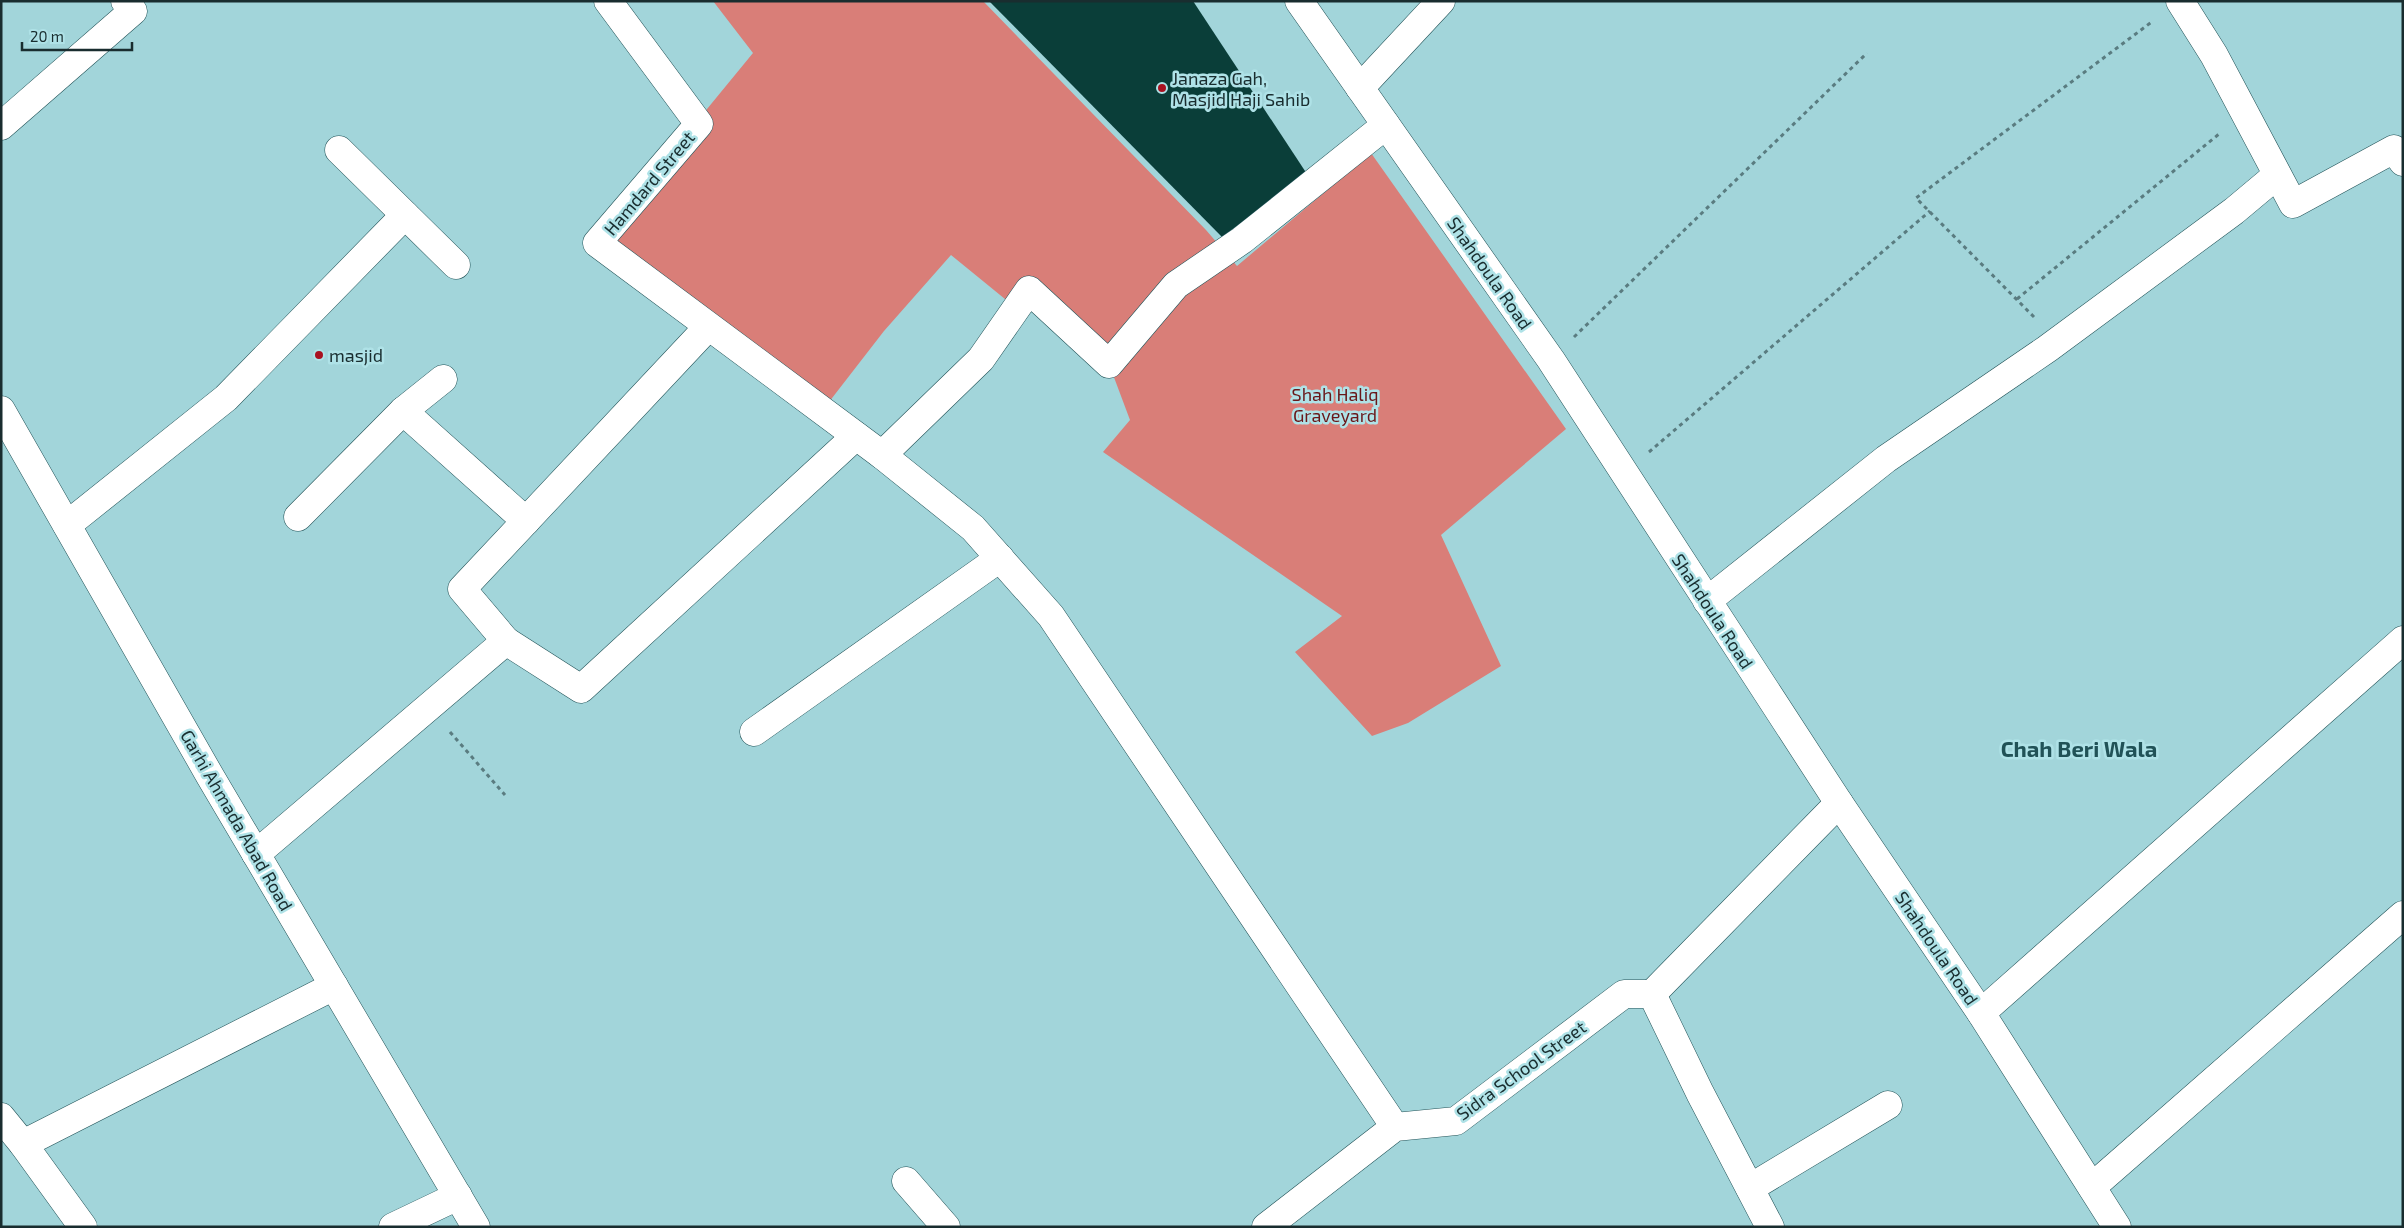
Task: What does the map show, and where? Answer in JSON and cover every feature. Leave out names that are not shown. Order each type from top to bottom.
[{"type":"street","points":[[1,126],[133,11],[125,1]]},
{"type":"street","name":"Hamdard Street","points":[[608,1],[699,124],[597,244],[708,327]]},
{"type":"street","name":"Shahdoula Road","points":[[1299,1],[1551,360],[1839,803],[1981,1013],[2117,1227]]},
{"type":"street","points":[[1360,88],[1441,1]]},
{"type":"street","points":[[2180,1],[2214,55],[2293,204],[2394,149],[2403,162]]},
{"type":"street","points":[[882,455],[981,359],[1029,290],[1109,364],[1176,285],[1242,240],[1386,125]]},
{"type":"street","points":[[339,150],[456,265]]},
{"type":"street","points":[[1707,601],[1886,459],[2058,341],[2234,211],[2277,175]]},
{"type":"street","points":[[67,525],[226,398],[404,215]]},
{"type":"street","points":[[856,436],[580,689],[506,641],[462,589],[708,327],[882,455],[973,528],[1051,616],[1395,1127],[1266,1227]]},
{"type":"street","points":[[298,517],[403,411],[443,379]]},
{"type":"street","name":"Garhi Ahmada Abad Road","points":[[1,410],[256,854],[476,1227]]},
{"type":"street","points":[[403,411],[526,521]]},
{"type":"street","points":[[754,732],[1000,558]]},
{"type":"street","points":[[1981,1013],[2403,640]]},
{"type":"street","points":[[256,854],[506,641]]},
{"type":"street","points":[[1770,1227],[1700,1093],[1652,994],[1839,803]]},
{"type":"street","points":[[2092,1187],[2403,915]]},
{"type":"street","points":[[23,1144],[334,986]]},
{"type":"street","name":"Sidra School Street","points":[[1395,1127],[1456,1121],[1624,994],[1652,994]]},
{"type":"street","points":[[1750,1188],[1888,1105]]},
{"type":"street","points":[[1,1117],[23,1144],[83,1227]]},
{"type":"street","points":[[906,1181],[946,1227]]},
{"type":"street","points":[[393,1227],[458,1196]]},
{"type":"path","points":[[2058,341],[1916,198],[2156,19]]},
{"type":"path","points":[[1551,360],[1867,53]]},
{"type":"path","points":[[2016,299],[2245,114]]},
{"type":"path","points":[[1624,474],[1930,211]]},
{"type":"path","points":[[428,707],[505,795]]},
{"type":"green space","name":"Shah Haliq Graveyard","points":[[713,1],[983,1],[1206,230],[1237,266],[1371,153],[1566,429],[1441,535],[1501,666],[1408,723],[1372,736],[1295,652],[1342,616],[1103,452],[1130,420],[1109,364],[1029,290],[1016,308],[951,255],[884,331],[822,411],[597,243],[753,53]]},
{"type":"building","name":"Janaza Gah, Masjid Haji Sahib","points":[[989,1],[1193,1],[1307,174],[1222,237]]},
{"type":"place","name":"Janaza Gah, Masjid Haji Sahib","points":[[1162,88]]},
{"type":"place","name":"masjid","points":[[319,355]]},
{"type":"district","name":"Chah Beri Wala","points":[[2079,748]]}]
